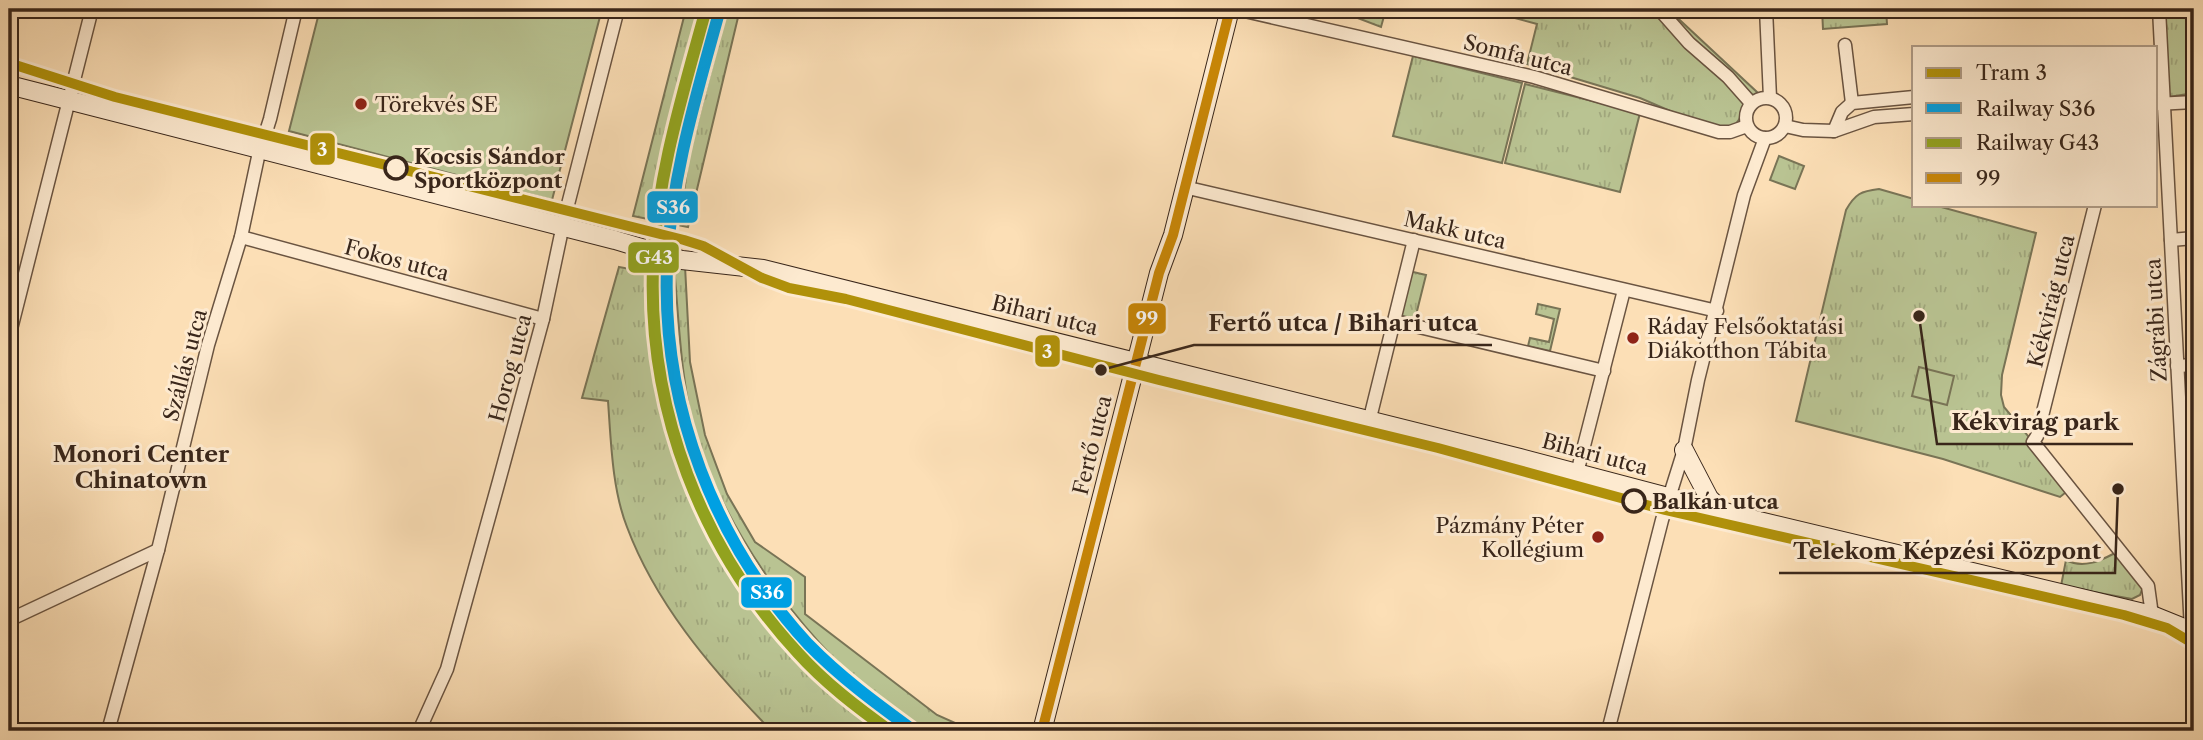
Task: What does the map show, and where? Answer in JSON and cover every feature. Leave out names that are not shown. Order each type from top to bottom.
[{"type":"street","points":[[9,337],[92,9]]},
{"type":"street","name":"Szállás utca","points":[[108,731],[158,550],[208,345],[241,237],[260,149],[296,9]]},
{"type":"street","name":"Horog utca","points":[[419,731],[447,669],[543,319],[562,227],[618,9]]},
{"type":"street","name":"Fertő utca","points":[[1042,731],[1159,273],[1173,235],[1230,9]]},
{"type":"street","name":"Somfa utca","points":[[1236,9],[1534,77],[1718,132],[1730,132],[1747,126]]},
{"type":"street","points":[[1659,9],[1689,43],[1728,77],[1752,103]]},
{"type":"street","points":[[1766,9],[1770,98]]},
{"type":"street","name":"Zágrábi utca","points":[[2159,9],[2161,104],[2193,631]]},
{"type":"street","points":[[1845,45],[1852,103]]},
{"type":"street","name":"Bihari utca","points":[[9,85],[646,248],[677,259],[763,269],[1721,510],[2152,615],[2193,631]]},
{"type":"street","points":[[1834,131],[1842,112],[1852,103],[1912,97]]},
{"type":"street","points":[[1762,98],[1770,98],[1784,107],[1785,125],[1777,135],[1765,138],[1755,135],[1747,126],[1746,114],[1752,103],[1762,98]]},
{"type":"street","points":[[2161,104],[2194,102]]},
{"type":"street","points":[[1785,125],[1803,130],[1834,131],[1874,117],[1912,114]]},
{"type":"street","points":[[1608,731],[1669,497],[1684,450],[1698,380],[1744,195],[1765,138]]},
{"type":"street","name":"Makk utca","points":[[1184,187],[1717,311]]},
{"type":"street","name":"Kékvirág utca","points":[[2095,206],[2037,436],[2033,442],[2148,586],[2152,615]]},
{"type":"street","name":"Fokos utca","points":[[241,237],[543,319]]},
{"type":"street","points":[[2171,240],[2194,239]]},
{"type":"street","points":[[1369,422],[1414,240]]},
{"type":"street","points":[[1577,473],[1624,290]]},
{"type":"street","points":[[1394,321],[1604,371]]},
{"type":"street","points":[[2177,366],[2194,365]]},
{"type":"street","points":[[1684,450],[1709,498],[1721,510]]},
{"type":"street","points":[[9,621],[158,550]]},
{"type":"green space","points":[[320,9],[602,9],[552,200],[289,131]]},
{"type":"green space","points":[[686,9],[704,9],[663,162],[656,207],[682,206],[689,155],[727,9],[740,9],[688,227],[633,216]]},
{"type":"green space","points":[[1342,9],[1386,9],[1381,27],[1342,12]]},
{"type":"green space","points":[[1481,9],[1668,9],[1758,93],[1730,132],[1719,132],[1640,98],[1527,64],[1537,24]]},
{"type":"green space","points":[[1822,9],[1886,9],[1887,24],[1823,29]]},
{"type":"green space","points":[[2164,9],[2194,9],[2194,93],[2169,97]]},
{"type":"green space","points":[[1413,56],[1522,83],[1502,163],[1393,136]]},
{"type":"green space","points":[[1525,84],[1640,113],[1620,192],[1505,163]]},
{"type":"green space","points":[[1779,156],[1804,166],[1795,189],[1770,180]]},
{"type":"green space","points":[[1879,189],[1912,198],[1912,206],[1938,206],[2036,233],[2002,375],[2001,395],[2004,407],[2071,488],[2060,497],[1943,459],[1796,421],[1846,210],[1852,200],[1868,191]]},
{"type":"green space","points":[[674,266],[685,266],[690,362],[705,435],[727,494],[755,542],[805,577],[805,614],[937,715],[973,731],[922,730],[863,686],[804,625],[776,590],[752,553],[711,478],[697,440],[684,377]]},
{"type":"green space","points":[[619,267],[652,273],[658,361],[670,426],[685,473],[722,549],[752,596],[808,669],[840,699],[882,731],[762,731],[764,723],[723,679],[685,632],[652,581],[627,527],[618,497],[608,401],[582,398]]},
{"type":"green space","points":[[1409,271],[1426,275],[1415,319],[1399,315]]},
{"type":"green space","points":[[1538,304],[1560,309],[1550,351],[1528,346],[1530,338],[1549,342],[1554,319],[1536,314]]},
{"type":"green space","points":[[1919,367],[1954,376],[1947,405],[1912,396]]},
{"type":"green space","points":[[2115,553],[2143,587],[2140,595],[2132,599],[2061,586],[2066,560],[2085,564]]},
{"type":"tram line","name":"3","points":[[9,63],[115,97],[684,240],[703,246],[762,278],[789,288],[846,299],[1159,380],[1438,448],[1665,510],[2124,615],[2167,628],[2194,644]]},
{"type":"rail line","name":"G43","points":[[706,9],[672,136],[655,234],[654,320],[660,373],[671,424],[687,474],[708,522],[734,568],[764,612],[819,675],[890,731]]},
{"type":"rail line","name":"S36","points":[[720,9],[686,137],[669,235],[668,320],[674,371],[685,421],[700,470],[721,517],[746,562],[775,604],[808,644],[833,668],[914,731]]},
{"type":"transit line","name":"99","points":[[1042,731],[1159,273],[1173,235],[1230,9]]},
{"type":"place","name":"Törekvés SE","points":[[361,104]]},
{"type":"place","name":"Kocsis Sándor Sportközpont","points":[[396,168]]},
{"type":"place","name":"Kékvirág park","points":[[1919,316]]},
{"type":"place","name":"Ráday Felsőoktatási Diákotthon Tábita","points":[[1633,338]]},
{"type":"place","name":"Fertő utca / Bihari utca","points":[[1101,370]]},
{"type":"place","name":"Telekom Képzési Központ","points":[[2118,489]]},
{"type":"place","name":"Balkán utca","points":[[1634,501]]},
{"type":"place","name":"Pázmány Péter Kollégium","points":[[1598,537]]},
{"type":"district","name":"Monori Center Chinatown","points":[[141,467]]}]
